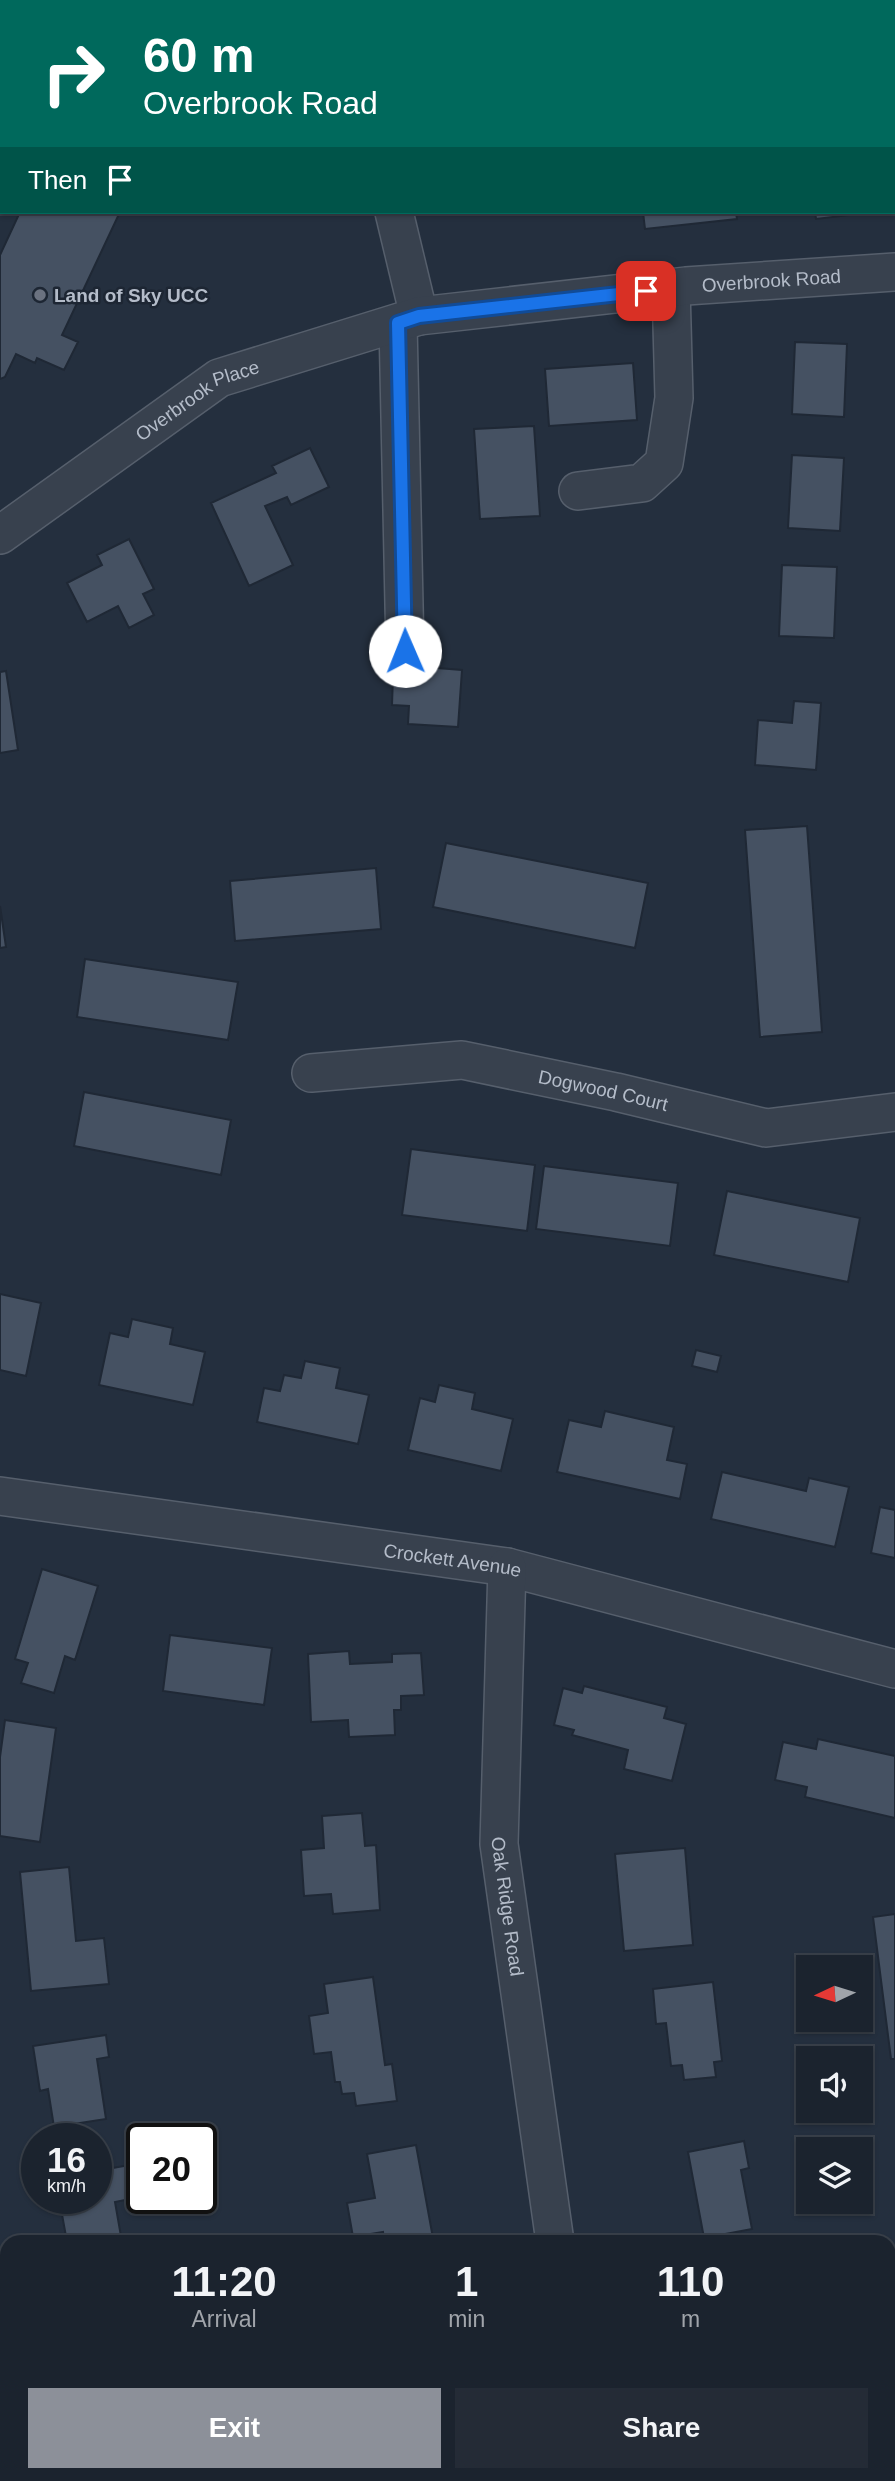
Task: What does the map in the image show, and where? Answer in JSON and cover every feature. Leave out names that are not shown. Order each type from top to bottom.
[{"type":"street","points":[[394,214],[408,319],[405,651]]},
{"type":"street","name":"Overbrook Road","points":[[408,319],[671,288],[895,272]]},
{"type":"street","points":[[578,491],[642,484],[664,463],[674,398],[671,288]]},
{"type":"street","name":"Overbrook Place","points":[[0,536],[219,378],[408,319]]},
{"type":"street","name":"Dogwood Court","points":[[311,1073],[461,1060],[616,1092],[766,1128],[895,1112]]},
{"type":"street","name":"Crockett Avenue","points":[[0,1496],[507,1567],[895,1669]]},
{"type":"street","name":"Oak Ridge Road","points":[[507,1567],[499,1844],[554,2235]]},
{"type":"building","name":"Land of Sky UCC","points":[[19,214],[119,214],[62,335],[78,342],[64,370],[37,358],[35,363],[16,354],[5,377],[0,379],[0,255]]},
{"type":"building","points":[[643,214],[736,214],[737,219],[645,229]]},
{"type":"building","points":[[815,214],[858,214],[816,219]]},
{"type":"building","points":[[795,342],[847,344],[844,417],[792,414]]},
{"type":"building","points":[[633,363],[637,420],[549,426],[545,369]]},
{"type":"building","points":[[534,426],[540,516],[480,519],[474,429]]},
{"type":"building","points":[[310,448],[329,487],[291,505],[287,497],[265,506],[293,565],[249,586],[211,503],[276,473],[272,466]]},
{"type":"building","points":[[792,455],[844,458],[840,531],[788,528]]},
{"type":"building","points":[[129,539],[154,589],[143,594],[154,615],[129,628],[118,606],[87,622],[67,583],[102,565],[97,555]]},
{"type":"building","points":[[782,565],[837,567],[834,638],[779,636]]},
{"type":"building","points":[[424,667],[462,670],[458,727],[408,724],[409,706],[392,705],[393,675],[423,677]]},
{"type":"building","points":[[6,671],[18,750],[0,753],[0,672]]},
{"type":"building","points":[[794,701],[821,703],[816,770],[755,765],[758,720],[792,723]]},
{"type":"building","points":[[807,826],[822,1032],[760,1037],[745,830]]},
{"type":"building","points":[[446,843],[648,883],[635,948],[433,907]]},
{"type":"building","points":[[376,868],[381,929],[235,941],[230,881]]},
{"type":"building","points":[[0,906],[6,947],[0,948]]},
{"type":"building","points":[[85,959],[238,982],[228,1040],[77,1017]]},
{"type":"building","points":[[84,1092],[231,1120],[221,1175],[74,1146]]},
{"type":"building","points":[[411,1149],[535,1165],[527,1231],[402,1215]]},
{"type":"building","points":[[544,1166],[678,1183],[670,1246],[536,1229]]},
{"type":"building","points":[[727,1191],[860,1218],[848,1282],[714,1255]]},
{"type":"building","points":[[0,1294],[41,1303],[26,1376],[0,1370]]},
{"type":"building","points":[[132,1319],[173,1328],[170,1344],[205,1352],[193,1405],[99,1385],[110,1333],[128,1337]]},
{"type":"building","points":[[696,1350],[721,1356],[717,1372],[692,1366]]},
{"type":"building","points":[[305,1361],[340,1368],[336,1388],[369,1395],[358,1444],[257,1422],[264,1388],[280,1391],[284,1375],[301,1378]]},
{"type":"building","points":[[439,1385],[475,1393],[472,1409],[513,1419],[501,1471],[408,1450],[420,1398],[435,1402]]},
{"type":"building","points":[[605,1411],[674,1427],[667,1460],[687,1464],[680,1499],[557,1472],[569,1420],[601,1427]]},
{"type":"building","points":[[722,1472],[806,1491],[809,1478],[849,1487],[835,1547],[711,1519]]},
{"type":"building","points":[[880,1507],[895,1510],[895,1558],[871,1553]]},
{"type":"building","points":[[42,1569],[98,1586],[75,1660],[65,1656],[54,1693],[21,1683],[28,1663],[15,1659]]},
{"type":"building","points":[[170,1635],[272,1648],[264,1705],[163,1691]]},
{"type":"building","points":[[349,1651],[350,1664],[392,1662],[392,1654],[421,1653],[424,1695],[401,1696],[401,1710],[394,1710],[395,1735],[349,1737],[348,1720],[311,1722],[308,1654]]},
{"type":"building","points":[[584,1686],[667,1707],[664,1718],[686,1724],[672,1781],[624,1769],[628,1750],[572,1735],[574,1730],[554,1725],[563,1688],[582,1693]]},
{"type":"building","points":[[5,1720],[56,1728],[40,1842],[0,1836],[0,1757]]},
{"type":"building","points":[[818,1739],[895,1756],[895,1818],[805,1797],[807,1787],[775,1780],[783,1742],[816,1749]]},
{"type":"building","points":[[362,1813],[365,1846],[376,1845],[380,1910],[333,1914],[331,1894],[304,1896],[301,1850],[324,1848],[322,1816]]},
{"type":"building","points":[[685,1848],[693,1945],[624,1951],[615,1854]]},
{"type":"building","points":[[69,1867],[76,1941],[104,1938],[109,1984],[31,1991],[20,1872]]},
{"type":"building","points":[[895,1914],[895,2059],[891,2059],[873,1917]]},
{"type":"building","points":[[373,1977],[385,2065],[392,2064],[397,2101],[356,2106],[354,2093],[342,2094],[340,2082],[335,2082],[331,2052],[314,2054],[309,2016],[328,2013],[324,1984]]},
{"type":"building","points":[[713,1982],[722,2061],[714,2062],[716,2077],[684,2080],[682,2065],[671,2066],[666,2023],[656,2024],[653,1989]]},
{"type":"building","points":[[106,2035],[109,2057],[97,2059],[106,2119],[53,2123],[48,2089],[40,2091],[33,2046]]},
{"type":"building","points":[[744,2141],[749,2168],[741,2170],[752,2229],[703,2235],[688,2152]]},
{"type":"building","points":[[416,2145],[432,2235],[383,2235],[383,2232],[353,2235],[347,2203],[375,2198],[367,2154]]},
{"type":"building","points":[[126,2166],[126,2200],[115,2202],[121,2235],[66,2235],[62,2214],[112,2214],[112,2168]]},
{"type":"place","name":"Land of Sky UCC","points":[[40,295]]},
{"type":"route","points":[[405,651],[398,323],[419,316],[646,291]]}]
